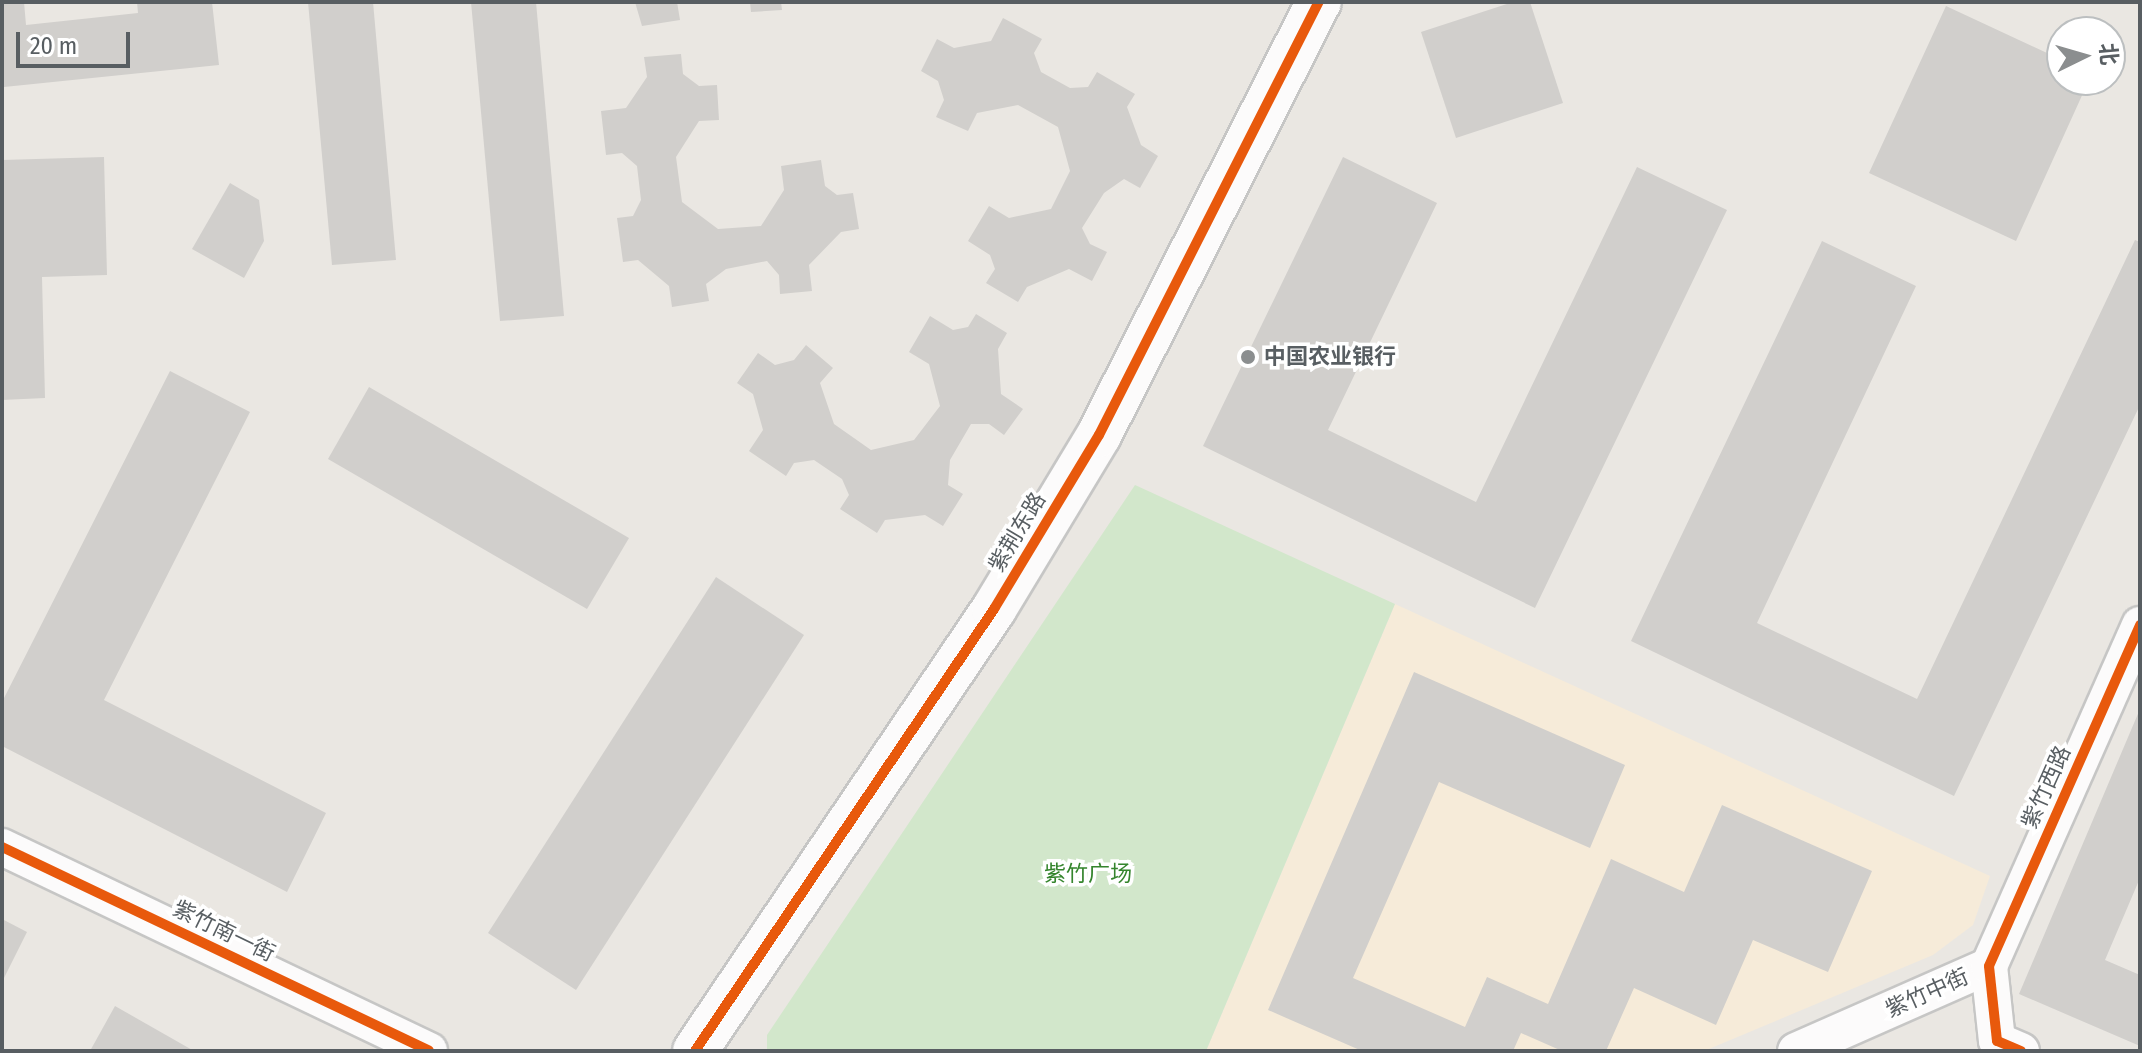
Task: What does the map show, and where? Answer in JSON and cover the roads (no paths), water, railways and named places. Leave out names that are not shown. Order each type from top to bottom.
[{"type":"street","name":"紫荆东路","points":[[695,1051],[994,609],[1099,435],[1319,2]]},
{"type":"street","name":"紫竹西路","points":[[1989,966],[2140,625]]},
{"type":"street","name":"紫竹南一街","points":[[2,847],[429,1051]]},
{"type":"street","name":"紫竹中街","points":[[1796,1051],[1989,966],[1998,1048]]},
{"type":"place","name":"中国农业银行","points":[[1248,357]]},
{"type":"park label","name":"紫竹广场","points":[[1088,874]]}]
